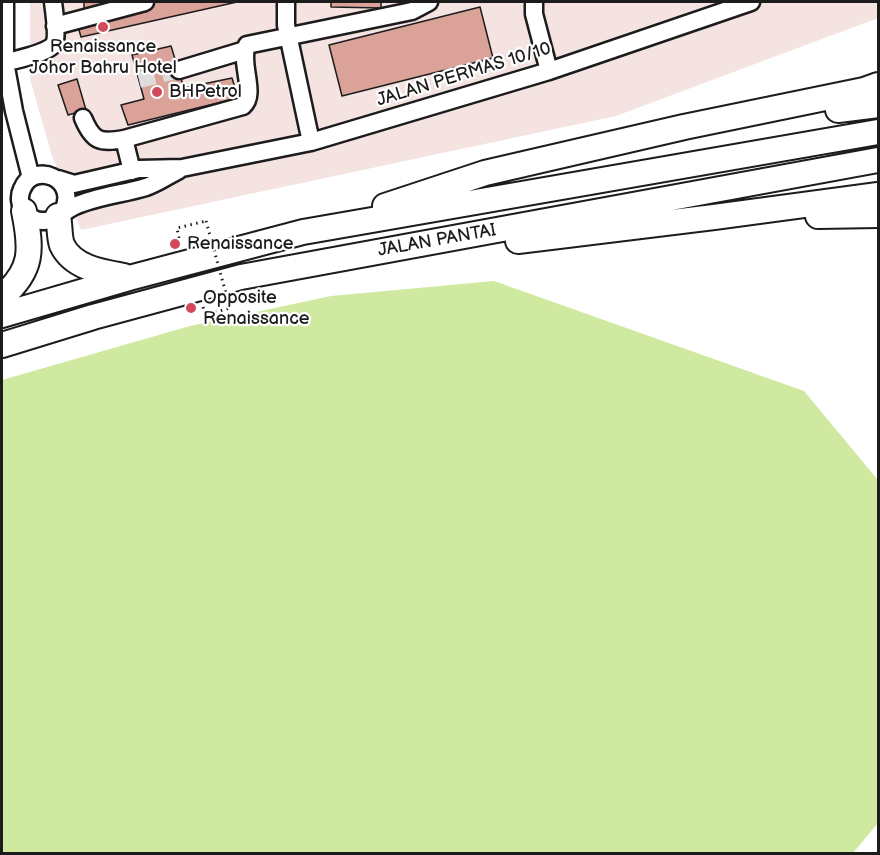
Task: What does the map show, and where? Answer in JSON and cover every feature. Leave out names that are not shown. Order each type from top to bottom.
[{"type":"highway","points":[[303,232],[485,173],[879,85]]},
{"type":"highway","points":[[684,128],[879,105]]},
{"type":"highway","name":"JALAN PANTAI","points":[[2,315],[129,278],[303,232],[879,132]]},
{"type":"highway","name":"JALAN PANTAI","points":[[2,345],[93,316],[241,277],[879,160]]},
{"type":"highway","points":[[280,270],[714,218],[879,195]]},
{"type":"highway","points":[[2,297],[14,287],[27,267],[30,242],[24,211]]},
{"type":"highway","points":[[61,214],[62,244],[73,260],[94,271],[129,278]]},
{"type":"highway","points":[[714,218],[879,215]]},
{"type":"street","points":[[5,2],[4,63],[31,178]]},
{"type":"street","points":[[4,63],[46,51],[54,44],[53,2]]},
{"type":"street","points":[[55,26],[145,2]]},
{"type":"street","points":[[286,2],[286,25],[311,142]]},
{"type":"street","points":[[83,118],[90,134],[102,142],[124,139],[243,106],[249,98],[244,50],[247,45],[391,8],[412,11],[429,2]]},
{"type":"street","points":[[534,2],[534,15],[549,71]]},
{"type":"street","name":"JALAN PERMAS 10/10","points":[[58,179],[74,184],[132,171],[182,168],[311,142],[549,71],[751,2]]},
{"type":"street","points":[[178,70],[244,50]]},
{"type":"street","points":[[124,139],[132,171]]},
{"type":"street","name":"JALAN PERMAS 10/10","points":[[61,214],[80,203],[149,186],[182,168]]},
{"type":"street","points":[[44,174],[58,179],[66,191],[66,205],[61,214],[44,222],[36,220],[24,211],[20,197],[21,190],[31,178],[44,174]]},
{"type":"path","points":[[185,263],[177,228],[206,221],[230,308]]},
{"type":"shaded area","points":[[30,2],[878,2],[878,18],[616,116],[81,230],[51,153],[30,79]]},
{"type":"green space","points":[[494,281],[804,391],[878,480],[878,823],[853,853],[2,853],[2,380],[190,326],[331,296]]},
{"type":"building","name":"Renaissance Johor Bahru Hotel","points":[[84,2],[237,2],[81,37],[75,16],[84,13]]},
{"type":"building","points":[[331,2],[381,2],[381,8],[331,7]]},
{"type":"building","points":[[480,7],[493,58],[342,96],[329,45]]},
{"type":"building","points":[[171,46],[184,88],[232,78],[238,98],[128,125],[121,105],[144,99],[132,55]]},
{"type":"building","points":[[77,79],[86,110],[68,115],[58,85]]},
{"type":"tunnel","points":[[139,80],[179,70]]},
{"type":"place","name":"Renaissance Johor Bahru Hotel","points":[[103,27]]},
{"type":"place","name":"BHPetrol","points":[[157,92]]},
{"type":"place","name":"Renaissance","points":[[175,244]]},
{"type":"place","name":"Opposite Renaissance","points":[[191,308]]}]
